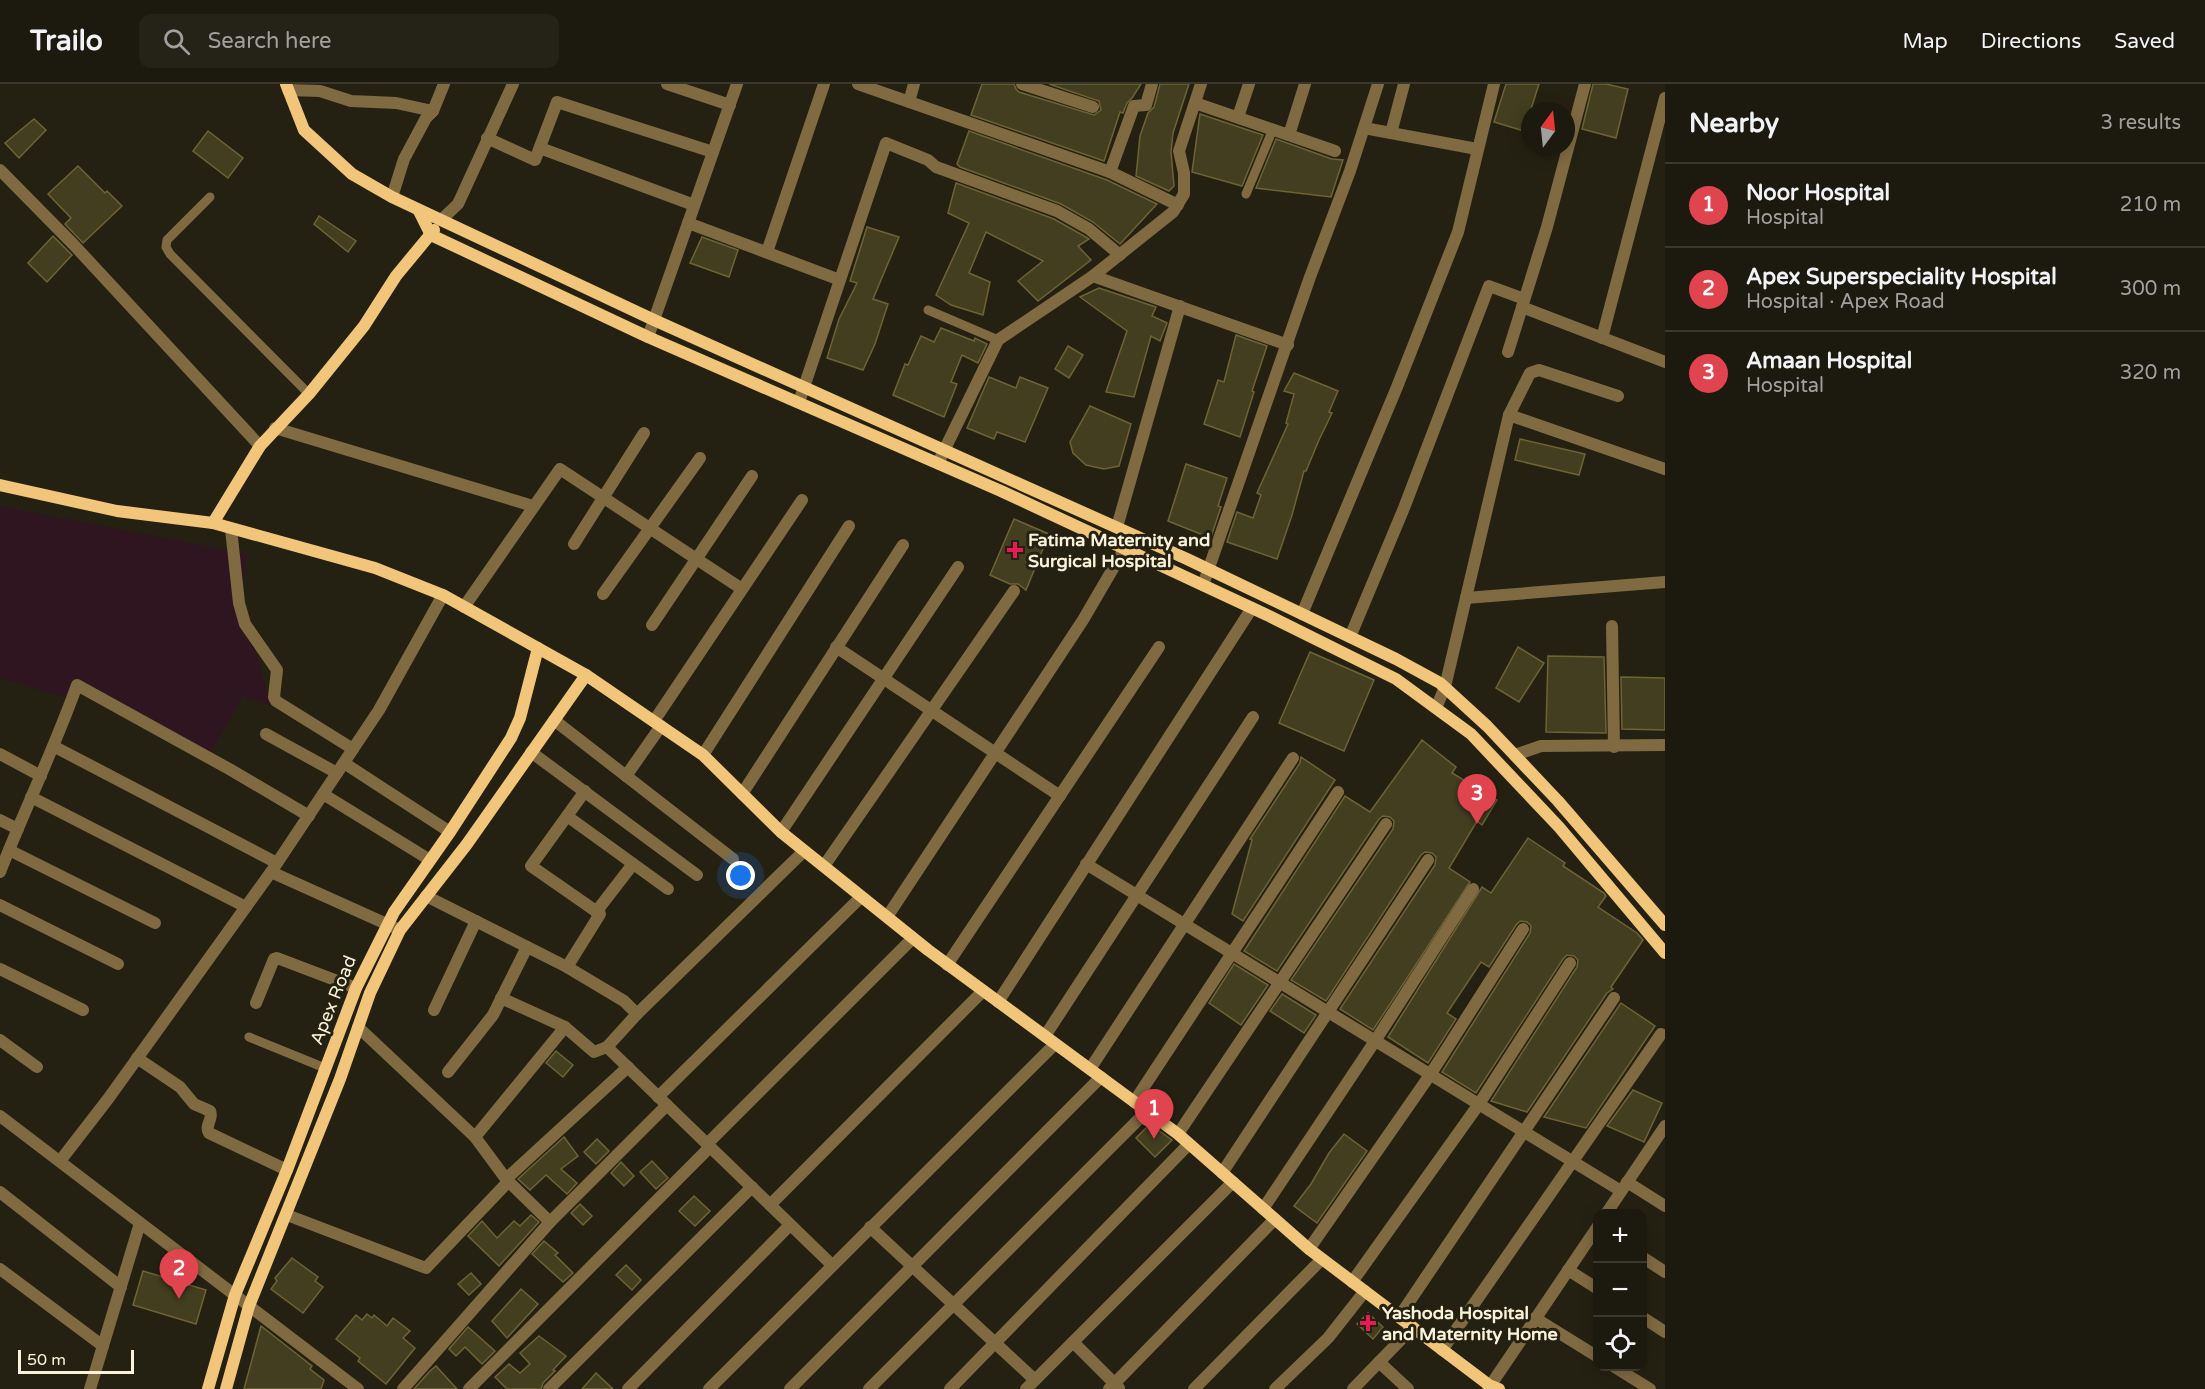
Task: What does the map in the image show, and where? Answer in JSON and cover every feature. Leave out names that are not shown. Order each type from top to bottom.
[{"type":"street","points":[[392,197],[404,159],[432,111],[444,84]]},
{"type":"street","points":[[213,523],[260,446],[309,394],[364,326],[396,276],[441,220],[458,204],[513,84]]},
{"type":"street","points":[[667,84],[730,105]]},
{"type":"street","points":[[648,337],[737,84]]},
{"type":"street","points":[[767,252],[824,84]]},
{"type":"street","points":[[858,84],[1110,172],[1178,205]]},
{"type":"street","points":[[909,102],[914,84]]},
{"type":"street","points":[[1022,84],[1093,107]]},
{"type":"street","points":[[1110,172],[1134,106],[1146,105],[1152,84]]},
{"type":"street","points":[[938,463],[998,340],[1093,276],[1173,212],[1178,205],[1184,194],[1184,173],[1179,151],[1201,84]]},
{"type":"street","points":[[1238,117],[1249,84]]},
{"type":"street","points":[[1289,135],[1305,84]]},
{"type":"street","points":[[1203,585],[1378,84]]},
{"type":"street","points":[[1391,133],[1404,84]]},
{"type":"street","points":[[1302,614],[1397,387],[1458,232],[1494,84]]},
{"type":"street","points":[[1508,352],[1547,227],[1585,84]]},
{"type":"street","points":[[432,111],[396,103],[351,101],[320,91],[287,87],[304,130],[352,174],[418,211],[654,320],[1117,527],[1396,659],[1440,683],[1487,726],[1558,801],[1665,925]]},
{"type":"street","points":[[1602,338],[1665,98]]},
{"type":"street","points":[[487,138],[535,160],[557,102],[713,152]]},
{"type":"street","points":[[1195,103],[1335,151]]},
{"type":"street","points":[[1364,128],[1478,149]]},
{"type":"street","points":[[799,402],[886,143],[928,160],[936,167],[1057,211],[1089,229],[1119,255]]},
{"type":"street","points":[[540,148],[694,205]]},
{"type":"street","points":[[0,170],[73,244],[260,446]]},
{"type":"street","points":[[418,211],[430,236],[648,337],[938,463],[1125,548],[1396,679],[1471,734],[1559,827],[1665,953]]},
{"type":"street","points":[[688,223],[840,280]]},
{"type":"street","points":[[1093,276],[1288,345]]},
{"type":"street","points":[[1350,637],[1404,508],[1489,286],[1602,338],[1665,362]]},
{"type":"street","points":[[1117,527],[1180,306]]},
{"type":"street","points":[[1436,708],[1445,687],[1509,415],[1530,373],[1539,370],[1618,396]]},
{"type":"street","points":[[1509,415],[1665,469]]},
{"type":"street","points":[[275,428],[533,506]]},
{"type":"street","points":[[574,544],[644,433]]},
{"type":"street","points":[[603,594],[700,458]]},
{"type":"street","points":[[464,607],[560,469],[742,589]]},
{"type":"street","points":[[652,625],[752,476]]},
{"type":"street","points":[[0,485],[117,511],[213,523],[375,568],[443,595],[586,675],[703,755],[781,832],[861,897],[947,965],[1178,1134],[1309,1249],[1492,1388],[1535,1318],[1593,1233]]},
{"type":"street","points":[[626,776],[742,589],[802,500]]},
{"type":"street","points":[[703,755],[849,526]]},
{"type":"street","points":[[231,529],[239,603],[245,624],[277,670],[274,697],[276,701],[353,749]]},
{"type":"street","points":[[742,794],[903,545]]},
{"type":"street","points":[[887,917],[1083,620],[1125,548]]},
{"type":"street","points":[[781,832],[958,567]]},
{"type":"street","points":[[1466,598],[1665,582]]},
{"type":"street","points":[[824,867],[1014,591]]},
{"type":"street","points":[[60,1161],[274,868],[379,711],[443,595]]},
{"type":"street","points":[[998,1002],[1252,608]]},
{"type":"street","points":[[1612,626],[1614,747]]},
{"type":"street","points":[[836,647],[1060,796]]},
{"type":"street","points":[[947,965],[1159,647]]},
{"type":"street","name":"Apex Road","points":[[208,1389],[235,1295],[356,988],[387,923],[511,738],[520,718],[538,648]]},
{"type":"street","name":"Apex Road","points":[[225,1389],[249,1305],[287,1215],[370,993],[400,930],[467,844],[586,675]]},
{"type":"street","points":[[0,872],[40,776],[55,747],[77,685],[309,816]]},
{"type":"street","points":[[709,1389],[870,1227],[1050,1040],[1137,896],[1253,717]]},
{"type":"street","points":[[554,720],[733,859]]},
{"type":"street","points":[[266,734],[340,768],[450,832]]},
{"type":"street","points":[[1515,755],[1541,746],[1665,745]]},
{"type":"street","points":[[55,747],[274,868],[400,930]]},
{"type":"street","points":[[531,752],[697,875]]},
{"type":"street","points":[[0,754],[40,776]]},
{"type":"street","points":[[1090,1069],[1293,758]]},
{"type":"street","points":[[567,967],[600,914],[531,866],[585,791]]},
{"type":"street","points":[[1134,1101],[1338,792]]},
{"type":"street","points":[[323,794],[430,860]]},
{"type":"street","points":[[31,797],[246,907]]},
{"type":"street","points":[[567,816],[668,889]]},
{"type":"street","points":[[0,820],[18,829]]},
{"type":"street","points":[[1178,1134],[1386,824]]},
{"type":"street","points":[[9,850],[154,923]]},
{"type":"street","points":[[501,998],[565,1027],[594,1052],[607,1047],[637,1014],[804,851]]},
{"type":"street","points":[[1222,1173],[1428,860]]},
{"type":"street","points":[[596,912],[633,864]]},
{"type":"street","points":[[1086,864],[1572,1161],[1665,1206]]},
{"type":"street","points":[[1263,1209],[1473,889]]},
{"type":"street","points":[[426,896],[567,967],[624,1001],[637,1014]]},
{"type":"street","points":[[403,1389],[550,1222],[662,1101],[861,897]]},
{"type":"street","points":[[0,905],[118,964]]},
{"type":"street","points":[[434,1010],[476,921]]},
{"type":"street","points":[[1309,1249],[1430,1075],[1523,929]]},
{"type":"street","points":[[470,1389],[913,938]]},
{"type":"street","points":[[448,1072],[493,1015],[527,947]]},
{"type":"street","points":[[256,1002],[274,959],[277,958],[356,988]]},
{"type":"street","points":[[1352,1282],[1479,1104],[1570,963]]},
{"type":"street","points":[[0,969],[83,1010]]},
{"type":"street","points":[[770,1205],[983,991]]},
{"type":"street","points":[[1399,1317],[1614,998]]},
{"type":"street","points":[[358,1027],[475,1137],[506,1179],[550,1222]]},
{"type":"street","points":[[475,1137],[565,1027]]},
{"type":"street","points":[[1442,1350],[1661,1034]]},
{"type":"street","points":[[0,1040],[37,1067]]},
{"type":"street","points":[[607,1047],[832,1265]]},
{"type":"street","points":[[137,1058],[180,1087],[194,1104],[210,1111],[212,1117],[207,1127],[209,1133],[286,1170]]},
{"type":"street","points":[[287,1215],[426,1268],[506,1184],[506,1179],[628,1067]]},
{"type":"street","points":[[790,1389],[1101,1077]]},
{"type":"street","points":[[869,1389],[1147,1111]]},
{"type":"street","points":[[0,1116],[249,1305],[342,1384],[358,1389]]},
{"type":"street","points":[[1609,1209],[1624,1186],[1661,1140],[1665,1126]]},
{"type":"street","points":[[950,1389],[1189,1144]]},
{"type":"street","points":[[870,1227],[996,1344],[1030,1385],[1233,1182]]},
{"type":"street","points":[[549,1389],[752,1187]]},
{"type":"street","points":[[0,1192],[121,1287]]},
{"type":"street","points":[[1073,1342],[1114,1387],[1275,1219]]},
{"type":"street","points":[[90,1389],[140,1223]]},
{"type":"street","points":[[628,1389],[790,1225]]},
{"type":"street","points":[[1194,1389],[1322,1259]]},
{"type":"street","points":[[1647,1260],[1665,1272]]},
{"type":"street","points":[[0,1269],[103,1346]]},
{"type":"street","points":[[1568,1270],[1593,1286]]},
{"type":"street","points":[[1275,1389],[1328,1338],[1365,1291]]},
{"type":"street","points":[[1535,1318],[1593,1354]]},
{"type":"street","points":[[1647,1320],[1665,1332]]},
{"type":"street","points":[[1353,1389],[1413,1327]]},
{"type":"street","points":[[1379,1362],[1408,1389]]},
{"type":"street","points":[[1621,1371],[1650,1389]]},
{"type":"lane","points":[[1246,194],[1273,129]]},
{"type":"lane","points":[[210,197],[167,240],[166,247],[170,255],[309,394]]},
{"type":"lane","points":[[928,310],[998,340]]},
{"type":"lane","points":[[249,1037],[325,1068]]},
{"type":"shaded area","points":[[0,506],[247,554],[241,598],[271,706],[243,696],[209,756],[85,690],[75,700],[0,678]]},
{"type":"building","points":[[982,84],[1014,84],[1019,92],[1094,115],[1101,110],[1099,101],[1049,84],[1141,84],[1127,103],[1123,113],[1120,112],[1104,161],[971,115]]},
{"type":"building","points":[[1160,84],[1189,84],[1173,133],[1171,152],[1174,186],[1169,191],[1136,176],[1140,136],[1148,113],[1154,107]]},
{"type":"building","points":[[1506,84],[1539,84],[1533,102],[1521,102],[1521,130],[1494,122]]},
{"type":"building","points":[[1593,84],[1606,84],[1628,89],[1616,138],[1582,129]]},
{"type":"building","points":[[1200,114],[1263,135],[1242,186],[1192,172]]},
{"type":"building","points":[[34,119],[46,130],[19,158],[5,143]]},
{"type":"building","points":[[208,131],[243,158],[228,178],[193,151]]},
{"type":"building","points":[[969,131],[1107,180],[1157,204],[1120,244],[1093,222],[1061,204],[960,167],[957,164]]},
{"type":"building","points":[[1276,139],[1332,159],[1343,160],[1331,197],[1256,188]]},
{"type":"building","points":[[78,166],[105,193],[107,191],[122,206],[83,243],[65,224],[71,218],[48,194]]},
{"type":"building","points":[[956,183],[1054,219],[1084,236],[1089,239],[1078,246],[1091,260],[1038,301],[1018,281],[1043,261],[986,232],[969,273],[990,282],[983,315],[951,305],[936,295],[969,223],[948,213]]},
{"type":"building","points":[[319,216],[356,241],[348,252],[314,224]]},
{"type":"building","points":[[867,227],[899,237],[873,299],[888,304],[875,344],[863,370],[827,358],[839,319],[857,283],[850,281]]},
{"type":"building","points":[[53,236],[72,255],[47,282],[28,263]]},
{"type":"building","points":[[702,237],[738,250],[729,277],[690,263]]},
{"type":"building","points":[[1099,288],[1156,307],[1152,316],[1167,323],[1160,341],[1151,336],[1134,397],[1106,392],[1127,331],[1080,297]]},
{"type":"building","points":[[941,328],[987,344],[978,363],[962,355],[951,382],[957,384],[944,417],[893,395],[905,364],[908,365],[921,336],[934,342]]},
{"type":"building","points":[[1236,335],[1267,346],[1240,437],[1204,424],[1218,380],[1224,382]]},
{"type":"building","points":[[1068,346],[1083,355],[1069,378],[1055,369]]},
{"type":"building","points":[[1294,373],[1338,391],[1329,412],[1332,413],[1306,471],[1304,471],[1277,559],[1227,542],[1237,512],[1253,518],[1261,495],[1257,493],[1288,424],[1286,423],[1294,394],[1284,391]]},
{"type":"building","points":[[989,377],[1016,388],[1020,377],[1048,388],[1025,442],[997,432],[994,439],[967,428]]},
{"type":"building","points":[[1090,406],[1131,424],[1119,466],[1104,469],[1086,465],[1073,453],[1070,442]]},
{"type":"building","points":[[1520,439],[1585,454],[1579,475],[1515,460]]},
{"type":"building","points":[[1186,464],[1227,478],[1211,537],[1168,521]]},
{"type":"building","points":[[1014,519],[1049,534],[1026,590],[1018,584],[1010,584],[990,575]]},
{"type":"building","points":[[1518,647],[1544,663],[1519,702],[1496,688]]},
{"type":"building","points":[[1310,652],[1374,680],[1344,751],[1279,723]]},
{"type":"building","points":[[1548,656],[1604,657],[1606,733],[1546,732]]},
{"type":"building","points":[[1621,677],[1665,678],[1665,730],[1622,729]]},
{"type":"building","points":[[1422,740],[1456,767],[1452,773],[1497,800],[1482,825],[1477,821],[1449,868],[1470,882],[1373,1030],[1340,1009],[1435,865],[1436,857],[1432,853],[1425,852],[1421,855],[1326,1001],[1291,980],[1393,829],[1394,821],[1390,817],[1383,816],[1379,819],[1277,971],[1244,951],[1345,796],[1370,812]]},
{"type":"building","points":[[1301,757],[1335,780],[1243,921],[1232,914],[1252,840],[1250,839],[1300,763]]},
{"type":"building","points":[[1528,838],[1565,863],[1563,866],[1604,893],[1606,896],[1598,907],[1637,933],[1643,940],[1611,987],[1613,989],[1607,993],[1527,1112],[1491,1101],[1577,967],[1578,960],[1574,956],[1567,955],[1563,959],[1476,1093],[1442,1072],[1530,933],[1531,926],[1527,922],[1520,921],[1516,925],[1489,967],[1481,962],[1447,1013],[1456,1019],[1428,1063],[1388,1037],[1482,887],[1491,893]]},
{"type":"building","points":[[1234,964],[1268,985],[1241,1025],[1209,1003]]},
{"type":"building","points":[[1282,994],[1316,1015],[1304,1033],[1270,1011]]},
{"type":"building","points":[[1621,1003],[1655,1026],[1586,1128],[1544,1117]]},
{"type":"building","points":[[556,1051],[573,1065],[563,1077],[546,1063]]},
{"type":"building","points":[[1633,1090],[1662,1103],[1644,1142],[1607,1126]]},
{"type":"building","points":[[1150,1124],[1172,1140],[1155,1157],[1136,1138]]},
{"type":"building","points":[[1344,1134],[1367,1151],[1317,1223],[1294,1206]]},
{"type":"building","points":[[564,1137],[578,1156],[561,1169],[577,1183],[567,1194],[546,1175],[530,1190],[518,1179]]},
{"type":"building","points":[[597,1139],[609,1151],[596,1164],[584,1152]]},
{"type":"building","points":[[652,1161],[668,1178],[656,1189],[640,1172]]},
{"type":"building","points":[[621,1162],[634,1176],[624,1186],[611,1173]]},
{"type":"building","points":[[694,1196],[710,1211],[695,1226],[679,1211]]},
{"type":"building","points":[[580,1204],[592,1216],[583,1225],[571,1213]]},
{"type":"building","points":[[531,1215],[539,1222],[499,1266],[468,1236],[482,1221],[497,1238],[514,1221],[520,1226]]},
{"type":"building","points":[[544,1241],[558,1253],[555,1255],[573,1273],[563,1282],[532,1254]]},
{"type":"building","points":[[292,1258],[318,1277],[315,1281],[323,1287],[303,1313],[271,1289],[277,1281],[275,1278]]},
{"type":"building","points":[[626,1265],[641,1280],[632,1290],[616,1275]]},
{"type":"building","points":[[143,1271],[206,1290],[196,1324],[133,1305]]},
{"type":"building","points":[[471,1273],[481,1284],[469,1295],[458,1284]]},
{"type":"building","points":[[521,1289],[538,1304],[507,1338],[492,1321]]},
{"type":"building","points":[[1368,1313],[1383,1327],[1373,1339],[1357,1324]]},
{"type":"building","points":[[367,1314],[372,1318],[374,1315],[387,1326],[393,1318],[410,1331],[403,1338],[415,1348],[386,1384],[358,1361],[360,1358],[336,1339],[356,1315],[362,1320]]},
{"type":"building","points":[[261,1326],[312,1366],[310,1369],[324,1380],[321,1389],[244,1389]]},
{"type":"building","points":[[468,1327],[495,1351],[482,1364],[465,1347],[456,1356],[449,1349]]},
{"type":"building","points":[[539,1336],[566,1356],[543,1383],[541,1389],[507,1389],[495,1377],[509,1364],[520,1373],[530,1364],[520,1353]]},
{"type":"building","points":[[436,1366],[457,1389],[414,1389],[430,1371]]},
{"type":"building","points":[[596,1373],[613,1389],[582,1389]]},
{"type":"place","name":"Fatima Maternity and Surgical Hospital","points":[[1015,550]]},
{"type":"place","name":"Amaan Hospital","points":[[1477,824]]},
{"type":"place","name":"Noor Hospital","points":[[1154,1139]]},
{"type":"place","name":"Apex Superspeciality Hospital","points":[[179,1299]]},
{"type":"place","name":"Yashoda Hospital and Maternity Home","points":[[1368,1323]]}]
